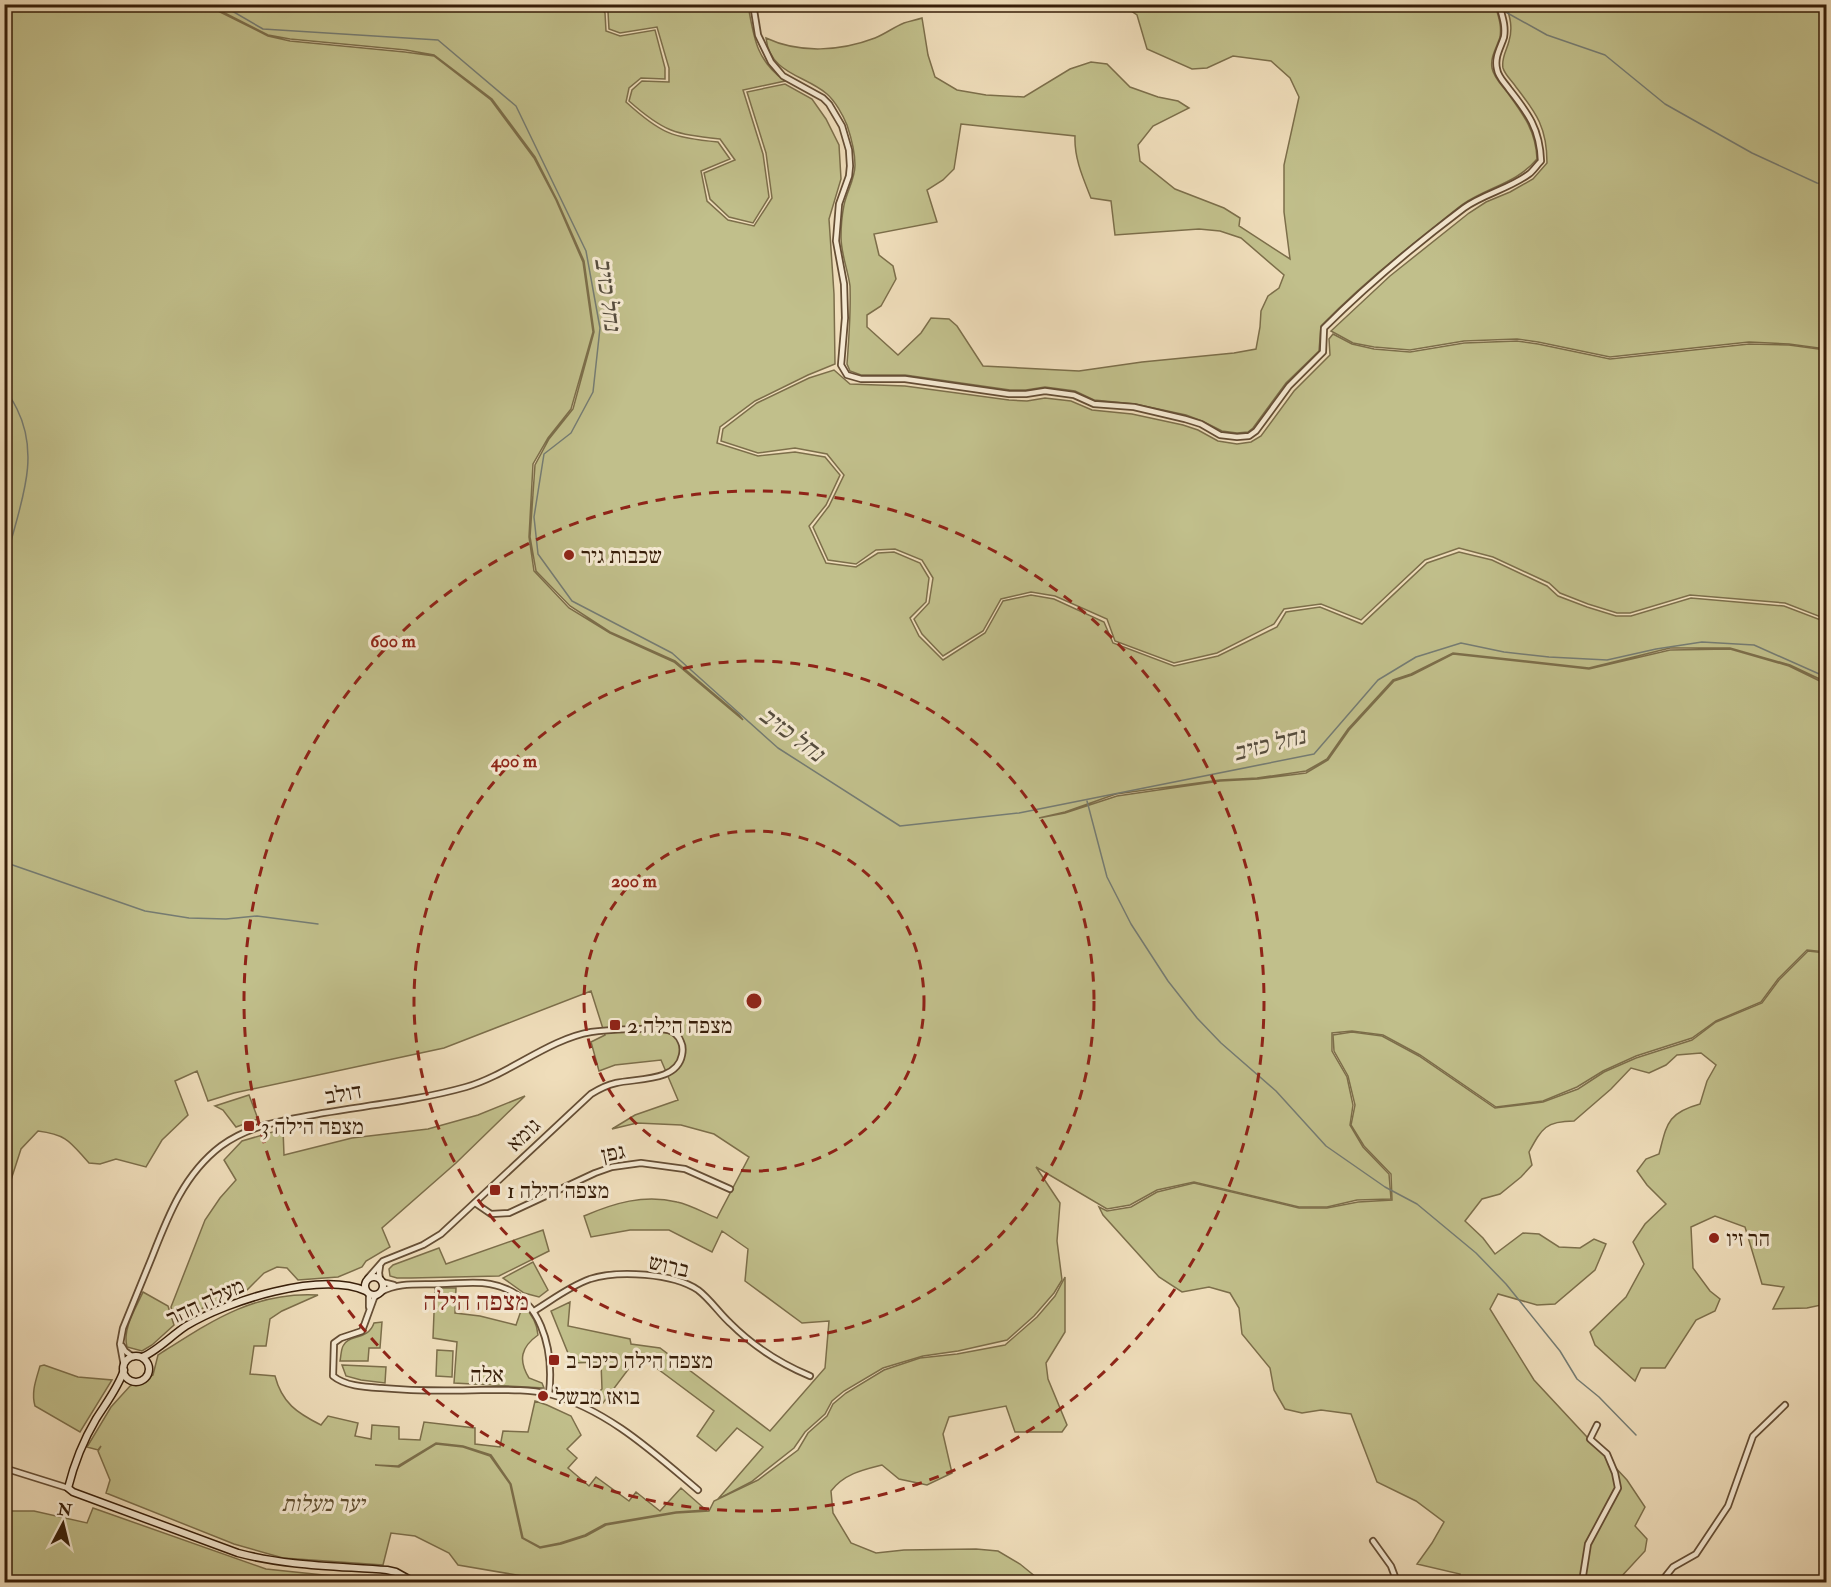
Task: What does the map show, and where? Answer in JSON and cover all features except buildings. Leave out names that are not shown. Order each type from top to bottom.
[{"type":"street","points":[[753,4],[758,35],[771,62],[783,76],[824,98],[842,126],[849,150],[849,176],[839,204],[836,241],[844,284],[845,318],[841,365],[847,375],[861,379],[905,379],[1010,394],[1045,391],[1074,395],[1094,404],[1134,407],[1185,419],[1201,424],[1220,435],[1237,437],[1249,436],[1256,431],[1289,386],[1323,352],[1324,328],[1353,300],[1465,207],[1482,196],[1529,174],[1541,161],[1540,143],[1535,128],[1496,67],[1505,25],[1499,4]]},
{"type":"street","name":"דולב","points":[[124,1368],[120,1344],[123,1328],[169,1214],[184,1186],[206,1160],[218,1148],[236,1136],[274,1122],[469,1086],[561,1042],[594,1031],[658,1029],[674,1033],[683,1044]]},
{"type":"street","name":"גומא","points":[[383,1261],[433,1240],[591,1094],[615,1083],[668,1073],[678,1065],[683,1044]]},
{"type":"street","name":"גפן","points":[[475,1203],[491,1214],[509,1213],[595,1173],[612,1167],[640,1163],[685,1169],[730,1189]]},
{"type":"street","points":[[368,1312],[366,1280],[383,1261]]},
{"type":"street","points":[[379,1293],[383,1288],[379,1268],[383,1261]]},
{"type":"street","name":"ברוש","points":[[534,1311],[581,1283],[601,1276],[634,1274],[667,1278],[699,1291],[755,1346],[785,1365],[810,1376]]},
{"type":"street","points":[[366,1280],[374,1276],[400,1286]]},
{"type":"street","name":"מעלה ההר","points":[[142,1357],[187,1325],[238,1301],[289,1289],[354,1285],[366,1280]]},
{"type":"street","points":[[367,1292],[379,1293],[400,1286],[490,1284],[513,1292],[527,1303],[540,1322],[546,1341],[551,1376],[549,1395]]},
{"type":"street","name":"מעלה ההר","points":[[343,1286],[356,1287],[367,1292]]},
{"type":"street","name":"אלה","points":[[379,1293],[374,1298],[362,1331],[341,1338],[334,1343],[333,1376],[343,1382],[367,1387],[412,1390],[522,1390],[549,1395],[582,1407],[619,1428],[654,1453],[698,1490]]},
{"type":"street","points":[[120,1344],[133,1357]]},
{"type":"street","points":[[116,1390],[128,1383],[144,1380],[148,1376],[149,1367],[157,1348]]},
{"type":"street","points":[[68,1488],[86,1438],[116,1390],[129,1359],[142,1357],[149,1367]]},
{"type":"street","points":[[124,1368],[127,1378],[136,1382]]},
{"type":"street","points":[[1661,1582],[1673,1567],[1696,1554],[1728,1506],[1753,1436],[1785,1405]]},
{"type":"street","points":[[1582,1582],[1588,1544],[1618,1488],[1607,1454],[1590,1439],[1597,1425]]},
{"type":"street","points":[[4,1468],[68,1488],[73,1492],[263,1560],[296,1565],[387,1570],[396,1572],[414,1582]]},
{"type":"street","points":[[1373,1541],[1391,1566],[1397,1582]]},
{"type":"green space","points":[[5,5],[206,5],[268,36],[290,41],[434,56],[491,100],[534,158],[556,200],[583,262],[593,332],[571,409],[548,438],[533,464],[529,537],[534,571],[569,608],[610,633],[674,662],[743,720],[675,661],[610,632],[570,606],[536,571],[530,537],[535,465],[549,439],[573,409],[594,332],[584,261],[557,200],[535,157],[492,99],[434,55],[268,35],[209,5],[599,5],[605,13],[606,31],[620,36],[655,30],[665,68],[665,79],[641,78],[629,88],[626,102],[648,121],[667,132],[678,136],[718,142],[730,159],[701,171],[707,201],[728,220],[754,226],[772,198],[766,153],[747,92],[785,84],[812,99],[826,119],[839,145],[841,179],[829,219],[834,294],[835,364],[755,401],[720,427],[717,443],[758,456],[795,452],[825,457],[840,475],[826,505],[809,526],[826,563],[856,567],[878,553],[894,552],[920,563],[929,578],[926,602],[910,618],[919,636],[943,660],[985,633],[1003,601],[1031,595],[1054,599],[1104,622],[1113,643],[1174,666],[1218,656],[1277,627],[1286,612],[1320,607],[1362,624],[1427,563],[1459,552],[1492,560],[1547,586],[1558,596],[1616,616],[1631,616],[1691,598],[1784,606],[1826,622],[1826,682],[1790,665],[1730,648],[1670,648],[1589,668],[1453,653],[1411,674],[1393,680],[1348,729],[1327,759],[1306,771],[1257,778],[1220,780],[1116,794],[1065,812],[1039,818],[1065,813],[1117,796],[1220,781],[1258,779],[1306,773],[1328,760],[1349,730],[1394,681],[1412,675],[1453,654],[1589,669],[1670,650],[1730,649],[1789,666],[1826,684],[1826,952],[1807,950],[1778,979],[1761,1002],[1716,1021],[1692,1038],[1636,1056],[1603,1071],[1577,1087],[1543,1101],[1496,1107],[1420,1055],[1383,1035],[1352,1031],[1332,1033],[1332,1051],[1347,1077],[1353,1105],[1350,1125],[1363,1147],[1389,1174],[1391,1199],[1357,1200],[1327,1207],[1299,1207],[1194,1182],[1157,1190],[1130,1205],[1107,1209],[1036,1167],[1060,1203],[1057,1241],[1062,1280],[1034,1316],[1007,1340],[923,1356],[883,1368],[844,1391],[832,1401],[825,1414],[805,1432],[794,1448],[751,1482],[718,1499],[763,1447],[737,1428],[716,1451],[697,1436],[714,1411],[639,1355],[603,1403],[594,1396],[602,1389],[601,1362],[572,1363],[551,1311],[570,1302],[568,1326],[630,1339],[631,1344],[660,1348],[770,1431],[825,1368],[829,1321],[802,1323],[745,1281],[748,1249],[722,1231],[712,1252],[669,1230],[630,1230],[591,1237],[584,1216],[607,1207],[641,1199],[677,1202],[717,1218],[749,1157],[714,1134],[681,1125],[637,1123],[612,1129],[635,1115],[678,1100],[661,1060],[615,1065],[599,1071],[591,1042],[605,1035],[591,991],[444,1048],[234,1093],[208,1101],[197,1071],[175,1081],[188,1115],[162,1140],[146,1167],[116,1159],[100,1164],[89,1163],[62,1137],[38,1131],[21,1149],[11,1180],[5,1188]]},
{"type":"green space","points":[[603,5],[748,5],[758,48],[768,65],[785,81],[743,90],[763,154],[769,197],[753,223],[729,217],[710,199],[704,173],[735,160],[720,139],[670,130],[629,101],[632,90],[642,81],[669,82],[669,68],[657,27],[620,33],[609,29],[608,12]]},
{"type":"green space","points":[[1122,5],[1495,5],[1500,37],[1493,56],[1493,72],[1528,123],[1537,159],[1521,174],[1463,204],[1347,300],[1321,326],[1319,351],[1286,383],[1248,432],[1222,431],[1186,415],[1135,404],[1094,400],[1075,391],[1045,387],[1010,390],[905,375],[861,375],[850,371],[847,364],[850,286],[841,237],[844,205],[855,170],[851,140],[845,121],[833,100],[818,88],[781,67],[769,50],[766,38],[793,47],[835,48],[875,38],[904,23],[922,18],[928,55],[935,77],[957,90],[986,95],[1024,97],[1070,69],[1091,62],[1107,64],[1130,87],[1178,101],[1189,108],[1153,126],[1138,145],[1140,161],[1175,189],[1224,208],[1240,218],[1239,226],[1290,259],[1284,212],[1284,165],[1299,97],[1290,78],[1271,61],[1233,56],[1207,68],[1192,69],[1147,49],[1137,15]],"holes":[[[961,124],[1075,136],[1078,160],[1091,198],[1111,201],[1115,235],[1199,229],[1220,231],[1241,238],[1284,275],[1279,288],[1268,296],[1261,311],[1256,349],[1079,371],[983,366],[957,326],[949,319],[931,318],[921,333],[898,355],[867,327],[867,315],[881,306],[896,279],[893,266],[879,255],[874,234],[937,222],[927,190],[943,180],[954,169]]]},
{"type":"green space","points":[[1506,5],[1826,5],[1826,349],[1749,342],[1610,357],[1517,339],[1464,341],[1410,350],[1353,343],[1331,331],[1390,276],[1469,213],[1533,179],[1547,163],[1545,140],[1539,122],[1530,105],[1503,68],[1503,57],[1511,32]]},
{"type":"green space","points":[[1333,334],[1352,344],[1374,349],[1410,352],[1464,343],[1517,341],[1610,359],[1749,344],[1789,345],[1826,350],[1826,619],[1785,603],[1690,595],[1630,613],[1617,613],[1560,593],[1549,583],[1493,557],[1459,548],[1425,560],[1361,620],[1321,604],[1284,609],[1274,624],[1217,653],[1174,663],[1115,641],[1107,619],[1055,596],[1031,592],[1001,599],[983,631],[943,656],[922,634],[914,619],[929,603],[933,578],[922,560],[895,549],[876,550],[856,564],[828,560],[813,527],[829,506],[844,475],[827,454],[795,448],[758,453],[721,441],[723,429],[757,403],[809,378],[834,370],[850,384],[905,386],[1009,400],[1027,401],[1045,398],[1071,401],[1092,410],[1132,414],[1183,425],[1218,441],[1237,444],[1251,442],[1261,436],[1294,391],[1330,355],[1329,339]]},
{"type":"green space","points":[[1808,951],[1826,953],[1826,1304],[1807,1308],[1773,1309],[1784,1287],[1762,1284],[1745,1227],[1715,1216],[1691,1227],[1693,1268],[1710,1291],[1720,1299],[1715,1311],[1696,1320],[1665,1368],[1641,1368],[1635,1381],[1595,1345],[1590,1332],[1626,1297],[1644,1264],[1633,1242],[1645,1224],[1666,1204],[1637,1171],[1646,1159],[1659,1154],[1670,1121],[1681,1111],[1700,1104],[1707,1081],[1716,1065],[1701,1053],[1677,1055],[1666,1065],[1649,1073],[1631,1068],[1574,1121],[1551,1124],[1538,1137],[1529,1152],[1532,1165],[1500,1194],[1482,1199],[1465,1221],[1483,1238],[1495,1254],[1523,1233],[1539,1234],[1559,1247],[1580,1248],[1594,1239],[1606,1244],[1595,1270],[1555,1304],[1537,1305],[1498,1294],[1490,1309],[1534,1380],[1627,1480],[1645,1507],[1635,1526],[1647,1539],[1645,1551],[1620,1578],[1590,1582],[1460,1582],[1460,1574],[1417,1564],[1444,1522],[1416,1501],[1377,1482],[1351,1414],[1321,1410],[1302,1413],[1285,1409],[1274,1390],[1270,1368],[1242,1334],[1239,1308],[1230,1293],[1209,1287],[1182,1292],[1159,1277],[1103,1215],[1099,1207],[1107,1211],[1131,1207],[1157,1192],[1194,1183],[1299,1208],[1327,1208],[1358,1202],[1392,1200],[1391,1174],[1364,1146],[1351,1125],[1355,1105],[1348,1076],[1334,1051],[1333,1035],[1352,1032],[1382,1036],[1419,1056],[1495,1108],[1543,1102],[1578,1089],[1604,1072],[1636,1058],[1692,1040],[1716,1022],[1762,1003],[1779,980]]},
{"type":"green space","points":[[249,1095],[258,1119],[236,1127],[223,1110],[215,1106]]},
{"type":"green space","points":[[525,1096],[456,1163],[382,1228],[390,1247],[366,1261],[362,1267],[338,1277],[298,1280],[287,1268],[277,1267],[264,1273],[246,1291],[216,1301],[176,1323],[171,1307],[205,1220],[236,1180],[224,1160],[242,1141],[283,1129],[284,1155],[352,1138],[428,1129],[478,1115]]},
{"type":"green space","points":[[543,1230],[549,1251],[499,1276],[397,1278],[390,1276],[389,1269],[393,1265],[439,1248],[446,1264]]},
{"type":"green space","points":[[533,1262],[548,1290],[539,1297],[524,1293],[503,1278]]},
{"type":"green space","name":"יער מעלות","points":[[1065,1277],[1065,1332],[1046,1363],[1048,1379],[1067,1425],[1062,1432],[1015,1432],[1006,1406],[949,1417],[943,1434],[952,1473],[927,1485],[899,1479],[882,1465],[842,1480],[831,1491],[833,1513],[851,1543],[876,1553],[904,1550],[998,1551],[1020,1564],[1042,1582],[547,1582],[458,1565],[449,1553],[415,1536],[391,1533],[383,1565],[283,1558],[234,1544],[106,1493],[110,1480],[98,1451],[101,1446],[98,1450],[87,1447],[111,1407],[130,1386],[153,1375],[158,1355],[234,1311],[273,1298],[318,1295],[270,1319],[266,1346],[254,1346],[250,1374],[275,1376],[286,1400],[312,1421],[321,1425],[328,1416],[358,1423],[355,1436],[371,1439],[372,1425],[399,1427],[399,1439],[420,1440],[424,1422],[475,1428],[475,1444],[500,1447],[503,1431],[528,1432],[535,1401],[571,1416],[581,1435],[567,1449],[577,1458],[568,1468],[589,1486],[596,1477],[629,1501],[636,1492],[660,1511],[681,1488],[706,1510],[676,1512],[605,1524],[585,1535],[540,1547],[523,1538],[511,1484],[491,1455],[463,1446],[436,1443],[398,1466],[375,1465],[399,1467],[436,1444],[463,1447],[490,1456],[510,1484],[522,1538],[540,1548],[561,1544],[586,1536],[606,1525],[676,1513],[709,1511],[714,1501],[758,1480],[798,1450],[808,1433],[827,1416],[833,1404],[846,1393],[884,1370],[920,1358],[1005,1345],[1037,1317],[1055,1296]]},
{"type":"green space","points":[[435,1288],[456,1288],[455,1313],[480,1316],[516,1325],[523,1305],[533,1318],[538,1335],[525,1349],[523,1365],[529,1378],[542,1383],[544,1388],[454,1383],[457,1342],[433,1338]]},
{"type":"green space","points":[[143,1292],[168,1306],[174,1325],[142,1351],[127,1347],[126,1333]]},
{"type":"green space","points":[[382,1322],[380,1348],[369,1348],[368,1361],[340,1361],[342,1348],[346,1342],[363,1335],[371,1329],[374,1323]]},
{"type":"green space","points":[[437,1350],[453,1351],[452,1377],[436,1376]]},
{"type":"green space","points":[[44,1365],[78,1377],[112,1380],[80,1432],[35,1406],[34,1386],[40,1366]]},
{"type":"green space","points":[[342,1365],[386,1367],[385,1383],[346,1376]]},
{"type":"green space","points":[[93,1508],[266,1569],[391,1582],[5,1582],[5,1511],[34,1511],[87,1523]]},
{"type":"waterway","name":"נחל כזיב","points":[[220,4],[263,29],[438,40],[516,106],[586,251],[600,328],[593,392],[571,433],[544,454],[534,517],[538,554],[572,601],[672,653],[778,748],[900,826],[1019,813],[1314,754],[1378,680],[1416,657],[1461,643],[1504,652],[1607,660],[1702,642],[1754,645],[1826,677]]},
{"type":"waterway","points":[[1491,4],[1497,8]]},
{"type":"waterway","points":[[1502,10],[1547,35],[1605,55],[1665,104],[1752,153],[1817,183],[1826,184]]},
{"type":"waterway","points":[[4,389],[17,409],[25,429],[28,449],[24,490],[4,571]]},
{"type":"waterway","points":[[1087,801],[1107,877],[1131,924],[1168,981],[1197,1018],[1221,1043],[1276,1091],[1326,1146],[1385,1187],[1417,1204],[1476,1253],[1506,1284],[1560,1351],[1577,1379],[1599,1397],[1636,1435]]},
{"type":"waterway","points":[[4,862],[145,911],[189,918],[226,919],[257,916],[318,924]]},
{"type":"waterway","points":[[4,882],[4,901]]},
{"type":"place","name":"שכבות גיר","points":[[569,555]]},
{"type":"place","name":"מצפה הילה 2","points":[[615,1025]]},
{"type":"place","name":"מצפה הילה 3","points":[[249,1126]]},
{"type":"place","name":"מצפה הילה 1","points":[[495,1190]]},
{"type":"place","name":"הר זיו","points":[[1714,1238]]},
{"type":"place","name":"מצפה הילה כיכר ב","points":[[554,1360]]},
{"type":"place","name":"בואז מבשל","points":[[543,1396]]},
{"type":"district","name":"מצפה הילה","points":[[476,1301]]}]
